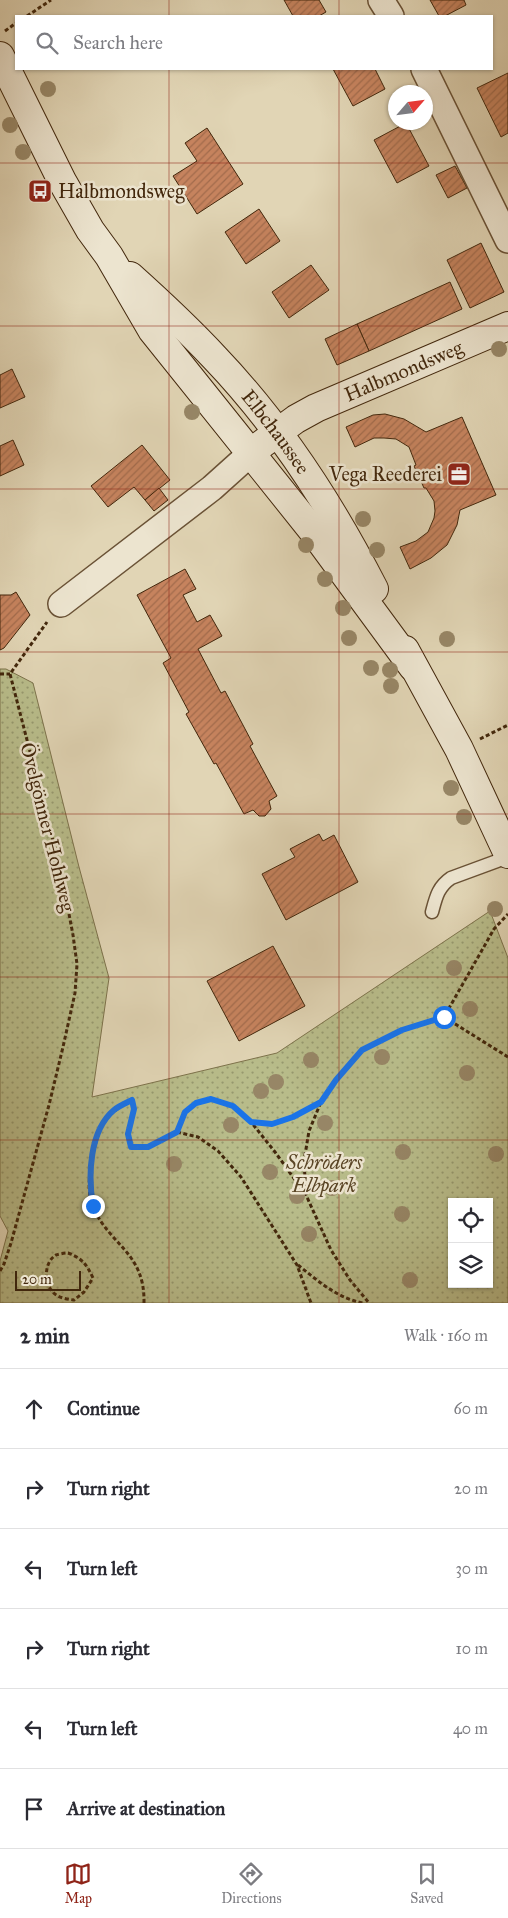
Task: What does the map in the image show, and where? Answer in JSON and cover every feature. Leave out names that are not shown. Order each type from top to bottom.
[{"type":"main road","name":"Elbchaussee","points":[[0,56],[62,180],[90,230],[109,256],[152,330],[313,531],[413,667]]},
{"type":"main road","name":"Elbchaussee","points":[[109,256],[216,358],[245,392],[308,478],[349,544],[413,667],[459,749],[508,854]]},
{"type":"main road","name":"Halbmondsweg","points":[[251,453],[296,419],[330,401],[508,326]]},
{"type":"street","points":[[381,0],[390,15]]},
{"type":"street","points":[[424,70],[508,240]]},
{"type":"street","points":[[61,604],[212,488],[251,453]]},
{"type":"lane","points":[[432,912],[436,894],[443,883],[451,878],[508,858]]},
{"type":"path","points":[[28,15],[51,0]]},
{"type":"path","points":[[0,34],[15,24]]},
{"type":"path","points":[[0,674],[10,674],[61,604]]},
{"type":"path","name":"Övelgönner Hohlweg","points":[[0,1271],[11,1243],[49,1105],[75,993],[77,964],[61,872],[10,674]]},
{"type":"path","points":[[459,749],[508,725]]},
{"type":"path","points":[[306,1195],[304,1161],[309,1131],[321,1102],[336,1080],[362,1050],[402,1030],[444,1017],[494,929],[508,914]]},
{"type":"path","points":[[444,1017],[508,1057]]},
{"type":"path","points":[[177,1132],[185,1112],[196,1103],[211,1099],[233,1106],[251,1122],[306,1195],[331,1250],[350,1280],[369,1303]]},
{"type":"path","points":[[144,1303],[145,1286],[136,1264],[102,1223],[93,1206],[90,1167],[100,1127],[114,1110],[132,1100],[134,1109],[128,1134],[131,1147],[148,1147],[177,1132],[198,1137],[218,1150],[241,1177],[297,1265],[311,1303]]},
{"type":"path","points":[[251,1122],[272,1124],[293,1117],[321,1102]]},
{"type":"path","points":[[68,1252],[79,1257],[88,1266],[93,1278],[84,1292],[75,1301],[62,1298],[52,1292],[45,1277],[48,1264],[56,1255],[68,1252]]},
{"type":"path","points":[[297,1265],[329,1290],[351,1301],[363,1303]]},
{"type":"green space","name":"Schröders Elbpark","points":[[0,669],[6,669],[33,683],[109,978],[92,1097],[277,1053],[490,911],[508,958],[508,1303],[0,1303],[0,1261],[8,1231],[0,1216]]},
{"type":"building","points":[[284,0],[319,0],[326,12],[321,15],[292,15]]},
{"type":"building","points":[[430,0],[464,0],[466,5],[447,15],[438,15]]},
{"type":"building","points":[[334,70],[376,70],[385,89],[353,106]]},
{"type":"building","points":[[508,73],[508,133],[501,137],[477,88]]},
{"type":"building","points":[[207,128],[243,184],[197,214],[173,176],[197,161],[185,143]]},
{"type":"building","points":[[393,130],[410,130],[429,166],[397,183],[374,140]]},
{"type":"building","points":[[455,166],[467,188],[448,198],[436,175]]},
{"type":"building","points":[[259,209],[280,241],[246,264],[225,232]]},
{"type":"building","points":[[481,243],[504,292],[470,308],[447,260]]},
{"type":"building","points":[[311,265],[329,290],[289,318],[272,292]]},
{"type":"building","points":[[450,282],[462,309],[369,351],[357,324]]},
{"type":"building","points":[[357,324],[369,351],[337,365],[325,339]]},
{"type":"building","points":[[12,369],[25,397],[0,408],[0,375]]},
{"type":"building","points":[[385,414],[404,419],[426,432],[462,417],[496,495],[460,510],[457,525],[447,545],[431,558],[410,569],[400,547],[416,541],[428,532],[434,518],[434,501],[426,488],[424,488],[414,466],[416,465],[409,447],[396,439],[374,438],[355,447],[346,427],[373,415]]},
{"type":"building","points":[[13,440],[24,465],[0,476],[0,446]]},
{"type":"building","points":[[142,445],[170,480],[145,500],[134,487],[108,507],[91,486]]},
{"type":"building","points":[[159,488],[168,500],[154,511],[145,500]]},
{"type":"building","points":[[185,569],[196,589],[183,595],[197,622],[210,615],[222,636],[198,649],[221,693],[225,691],[253,744],[250,746],[277,796],[269,801],[271,809],[265,816],[259,816],[253,810],[244,814],[216,763],[214,764],[186,714],[189,712],[163,663],[171,658],[137,595]]},
{"type":"building","points":[[16,592],[30,615],[4,648],[0,650],[0,595],[11,595]]},
{"type":"building","points":[[319,834],[323,841],[334,835],[358,882],[286,920],[262,874],[295,857],[290,849]]},
{"type":"building","points":[[273,946],[305,1006],[239,1041],[207,981]]},
{"type":"place","name":"Halbmondsweg","points":[[40,191]]},
{"type":"place","name":"Vega Reederei","points":[[459,474]]},
{"type":"route","points":[[93,1206],[90,1190],[90,1167],[100,1127],[114,1110],[132,1100],[134,1109],[128,1134],[131,1147],[148,1147],[177,1132],[185,1112],[196,1103],[211,1099],[233,1106],[251,1122],[272,1124],[293,1117],[321,1102],[336,1080],[362,1050],[402,1030],[444,1017]]}]
